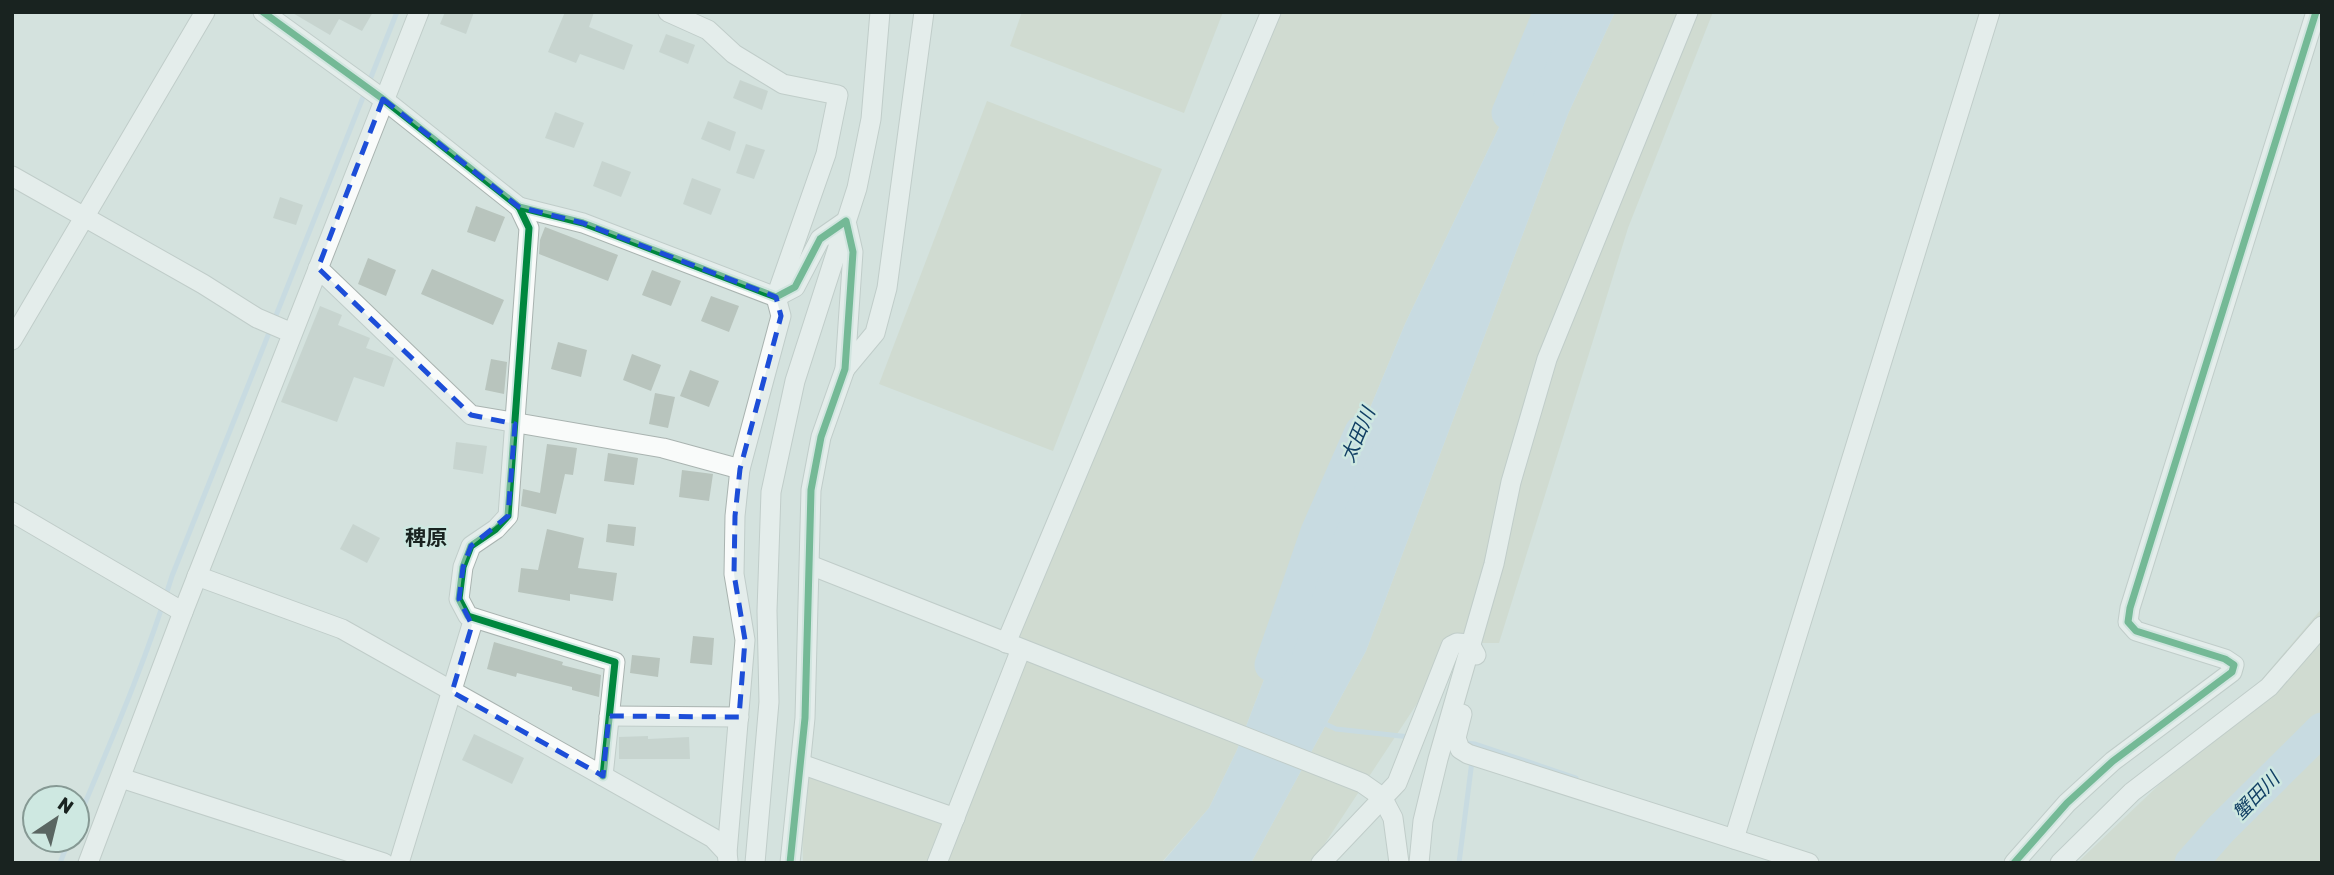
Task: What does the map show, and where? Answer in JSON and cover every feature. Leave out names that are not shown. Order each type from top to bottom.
[{"type":"street","points":[[12,340],[205,12]]},
{"type":"street","points":[[263,12],[383,99],[519,207],[583,223],[776,298]]},
{"type":"street","points":[[88,863],[197,576],[419,12]]},
{"type":"street","points":[[668,12],[708,30],[734,54],[783,84],[838,95],[826,153],[776,298],[781,316],[740,468],[735,516],[734,574],[745,640],[728,858]]},
{"type":"street","points":[[755,863],[769,702],[767,611],[771,492],[795,381],[857,188],[871,119],[880,12]]},
{"type":"street","points":[[845,369],[875,333],[887,288],[924,12]]},
{"type":"street","points":[[937,863],[1270,12]]},
{"type":"street","points":[[1419,863],[1423,821],[1438,759],[1494,564],[1511,482],[1547,359],[1688,12]]},
{"type":"street","points":[[1734,839],[1990,12]]},
{"type":"street","points":[[2014,863],[2067,803],[2113,761],[2232,672],[2234,665],[2225,659],[2136,631],[2128,622],[2130,608],[2316,12]]},
{"type":"street","points":[[12,176],[203,284],[257,318],[292,333]]},
{"type":"street","points":[[519,207],[529,228],[509,516],[471,546],[463,567],[459,599],[468,616],[615,662],[603,776]]},
{"type":"street","points":[[776,298],[795,287],[820,239],[846,220]]},
{"type":"street","points":[[790,863],[805,718],[811,489],[821,437],[845,369],[853,252],[846,220]]},
{"type":"street","points":[[318,268],[471,415],[663,448],[740,468]]},
{"type":"street","points":[[12,512],[183,612]]},
{"type":"street","points":[[810,565],[1362,783],[1382,797],[1393,818],[1399,863]]},
{"type":"street","points":[[197,576],[342,629],[713,838],[728,858]]},
{"type":"street","points":[[400,863],[474,618]]},
{"type":"street","points":[[2060,863],[2132,792],[2269,687],[2322,626]]},
{"type":"street","points":[[1321,863],[1396,783],[1451,646],[1457,643],[1471,644]]},
{"type":"street","points":[[1471,644],[1477,655],[1456,738],[1460,749],[1468,754],[1809,863]]},
{"type":"street","points":[[609,716],[739,717]]},
{"type":"street","points":[[801,764],[955,818]]},
{"type":"street","points":[[121,778],[384,863]]},
{"type":"highlighted area","points":[[383,99],[519,207],[583,223],[776,297],[781,316],[740,469],[735,516],[734,574],[745,640],[739,717],[609,716],[603,776],[452,692],[472,625],[459,599],[463,567],[471,546],[508,516],[515,424],[471,415],[318,268]]},
{"type":"green space","points":[[1022,12],[1223,12],[1184,113],[1010,46]]},
{"type":"green space","points":[[1268,12],[1554,12],[1405,324],[1343,473],[1237,750],[1209,808],[1161,863],[803,863],[801,764],[951,817],[1096,429]]},
{"type":"green space","points":[[1615,12],[1713,12],[1628,228],[1499,643],[1457,643],[1312,863],[1251,863],[1366,651],[1568,114]]},
{"type":"green space","points":[[987,101],[1162,169],[1053,451],[879,384]]},
{"type":"green space","points":[[2322,608],[2322,863],[2077,863],[2230,717]]},
{"type":"water","points":[[1554,12],[1615,12],[1568,114],[1366,651],[1251,863],[1162,863],[1209,808],[1237,750],[1343,473],[1405,324]]},
{"type":"building","points":[[291,12],[373,12],[362,31],[339,19],[330,35]]},
{"type":"building","points":[[445,12],[474,12],[466,34],[440,24]]},
{"type":"building","points":[[565,12],[594,12],[589,27],[633,45],[624,70],[580,54],[576,63],[548,52]]},
{"type":"building","points":[[666,34],[695,45],[688,64],[659,52]]},
{"type":"building","points":[[740,80],[768,91],[762,110],[733,98]]},
{"type":"building","points":[[555,112],[584,123],[574,148],[545,138]]},
{"type":"building","points":[[708,121],[736,132],[730,151],[701,139]]},
{"type":"building","points":[[746,144],[765,150],[754,179],[736,173]]},
{"type":"building","points":[[602,161],[631,172],[621,197],[593,186]]},
{"type":"building","points":[[692,178],[721,189],[711,215],[683,204]]},
{"type":"building","points":[[280,197],[303,205],[296,225],[273,218]]},
{"type":"building","points":[[476,206],[505,217],[495,242],[467,232]]},
{"type":"building","points":[[545,227],[618,255],[608,281],[539,254]]},
{"type":"building","points":[[368,258],[396,270],[386,296],[358,284]]},
{"type":"building","points":[[432,269],[504,300],[493,325],[421,294]]},
{"type":"building","points":[[652,270],[681,281],[671,306],[642,295]]},
{"type":"building","points":[[711,296],[739,306],[729,332],[701,321]]},
{"type":"building","points":[[320,306],[342,315],[338,325],[370,338],[366,348],[394,358],[384,387],[354,377],[337,422],[281,402]]},
{"type":"building","points":[[558,342],[587,350],[581,377],[551,369]]},
{"type":"building","points":[[632,354],[661,365],[651,391],[623,380]]},
{"type":"building","points":[[491,359],[507,362],[504,394],[485,390]]},
{"type":"building","points":[[690,370],[719,381],[709,407],[680,396]]},
{"type":"building","points":[[655,393],[675,397],[668,428],[649,424]]},
{"type":"building","points":[[456,442],[487,446],[483,474],[453,469]]},
{"type":"building","points":[[547,444],[577,448],[573,475],[565,474],[556,514],[521,506],[523,489],[540,493]]},
{"type":"building","points":[[608,453],[638,458],[634,485],[604,481]]},
{"type":"building","points":[[682,470],[713,474],[709,501],[679,497]]},
{"type":"building","points":[[353,524],[380,538],[367,563],[340,549]]},
{"type":"building","points":[[608,524],[636,527],[634,546],[606,542]]},
{"type":"building","points":[[547,529],[584,538],[578,568],[617,573],[613,601],[570,594],[570,601],[518,592],[521,568],[538,570]]},
{"type":"building","points":[[693,636],[714,638],[712,665],[690,663]]},
{"type":"building","points":[[494,642],[601,675],[599,697],[517,673],[516,677],[487,669]]},
{"type":"building","points":[[632,655],[660,658],[658,677],[630,673]]},
{"type":"building","points":[[474,734],[524,758],[512,784],[462,760]]},
{"type":"building","points":[[648,736],[648,739],[689,737],[690,759],[619,759],[619,737]]},
{"type":"waterway","points":[[91,789],[128,700],[172,576],[397,12]]},
{"type":"waterway","name":"太田川","points":[[1508,113],[1550,12]]},
{"type":"waterway","name":"太田川","points":[[1271,665],[1317,532],[1361,432]]},
{"type":"waterway","points":[[1321,722],[1336,729],[1410,737]]},
{"type":"waterway","name":"蟹田川","points":[[2191,863],[2221,829],[2322,729]]},
{"type":"waterway","points":[[1465,743],[1576,778]]},
{"type":"waterway","points":[[1459,863],[1472,761]]},
{"type":"waterway","points":[[60,863],[64,854]]},
{"type":"cycle path","points":[[263,12],[383,99],[519,207],[529,228],[508,516],[496,529],[471,546],[463,567],[459,599],[468,616],[615,662],[603,776]]},
{"type":"cycle path","points":[[2014,863],[2067,803],[2113,761],[2232,672],[2234,665],[2225,659],[2136,631],[2128,622],[2130,608],[2316,12]]},
{"type":"cycle path","points":[[519,207],[583,223],[776,297],[795,287],[820,239],[846,221],[853,252],[845,369],[821,437],[811,490],[805,718],[790,863]]},
{"type":"district","name":"稗原","points":[[426,537]]}]
